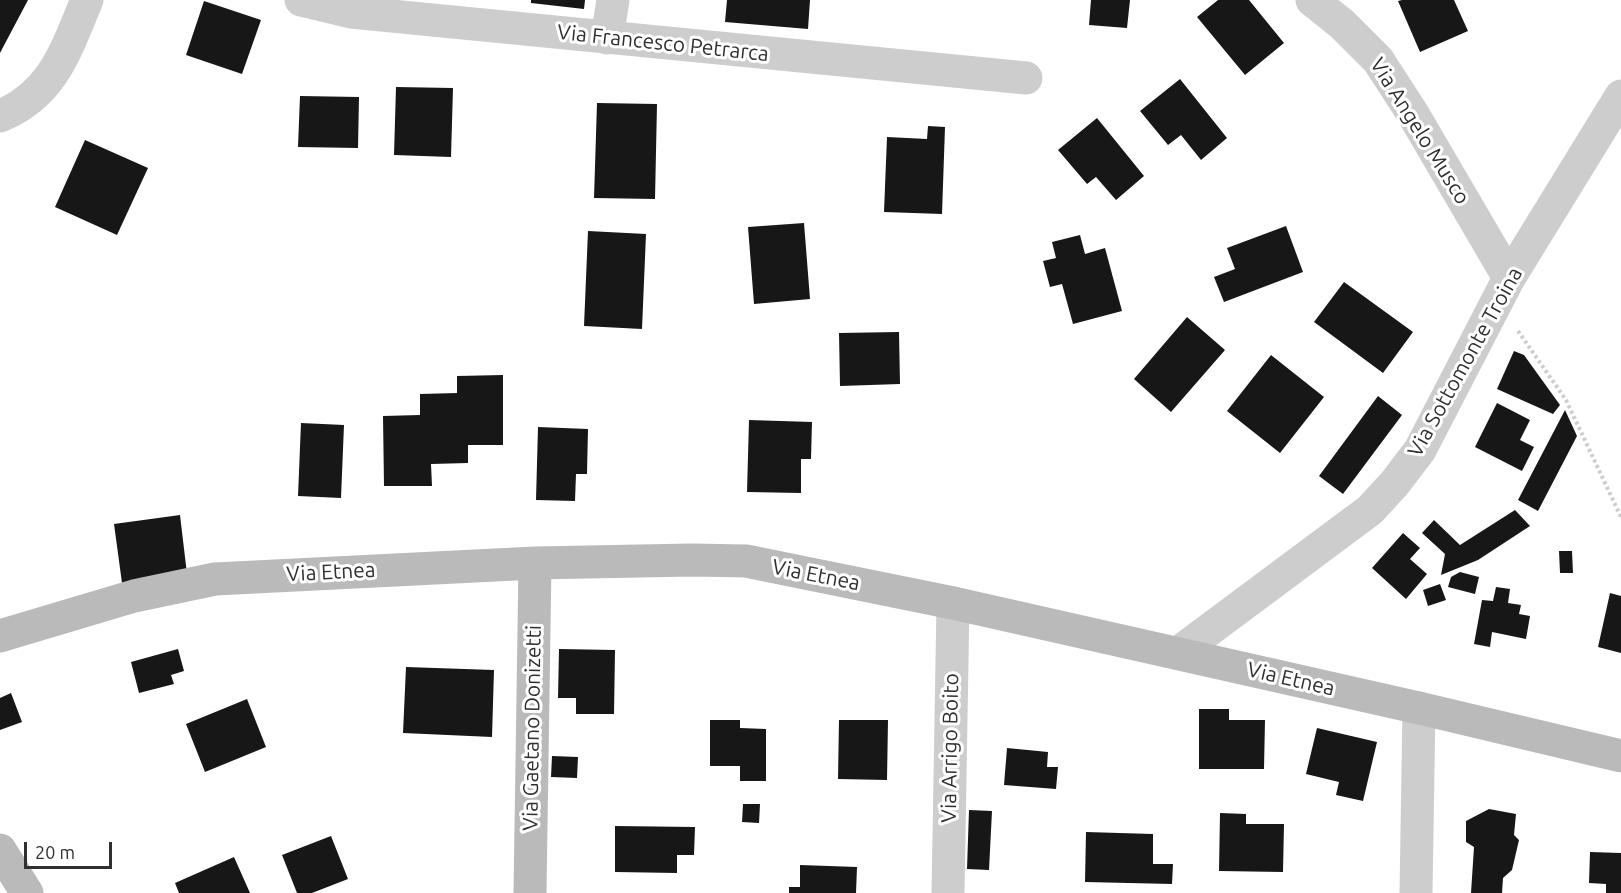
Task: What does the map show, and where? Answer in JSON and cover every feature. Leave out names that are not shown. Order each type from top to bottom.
[{"type":"main road","name":"Via Etnea","points":[[0,636],[134,596],[215,579],[535,563],[746,561],[953,603],[1178,653],[1621,756]]},
{"type":"main road","name":"Via Gaetano Donizetti","points":[[530,893],[535,563]]},
{"type":"main road","points":[[0,850],[27,893]]},
{"type":"street","points":[[0,116],[15,110],[41,90],[62,58],[87,0]]},
{"type":"street","name":"Via Francesco Petrarca","points":[[301,0],[351,12],[1026,78]]},
{"type":"street","points":[[607,38],[613,0]]},
{"type":"street","name":"Via Angelo Musco","points":[[1312,0],[1342,24],[1378,60],[1413,114],[1503,290]]},
{"type":"street","name":"Via Sottomonte Troina","points":[[1178,653],[1370,510],[1394,484],[1420,450],[1503,290],[1621,96]]},
{"type":"street","name":"Via Arrigo Boito","points":[[948,893],[953,603]]},
{"type":"street","points":[[1416,893],[1419,708]]},
{"type":"path","points":[[1503,290],[1566,400],[1621,517]]},
{"type":"building","points":[[0,0],[28,0],[0,53]]},
{"type":"building","points":[[531,0],[585,0],[584,9],[531,3]]},
{"type":"building","points":[[727,0],[810,0],[808,29],[725,22]]},
{"type":"building","points":[[1091,0],[1130,0],[1127,28],[1089,25]]},
{"type":"building","points":[[1218,0],[1249,0],[1284,43],[1245,75],[1197,17]]},
{"type":"building","points":[[1454,0],[1468,31],[1420,52],[1398,1]]},
{"type":"building","points":[[204,1],[261,20],[242,74],[186,55]]},
{"type":"building","points":[[1180,79],[1227,138],[1201,160],[1181,135],[1168,145],[1140,111]]},
{"type":"building","points":[[396,87],[453,88],[451,157],[394,155]]},
{"type":"building","points":[[300,96],[359,97],[358,148],[298,147]]},
{"type":"building","points":[[597,103],[657,104],[655,199],[594,198]]},
{"type":"building","points":[[1097,118],[1144,176],[1116,200],[1096,177],[1087,184],[1058,150]]},
{"type":"building","points":[[928,126],[945,127],[942,214],[884,212],[887,137],[927,139]]},
{"type":"building","points":[[85,140],[148,168],[117,235],[55,207]]},
{"type":"building","points":[[804,223],[810,299],[754,304],[748,227]]},
{"type":"building","points":[[1286,226],[1303,272],[1224,302],[1214,277],[1235,269],[1227,248]]},
{"type":"building","points":[[588,231],[646,234],[642,329],[584,326]]},
{"type":"building","points":[[1080,235],[1085,254],[1105,248],[1122,311],[1073,324],[1062,284],[1050,287],[1043,261],[1056,258],[1052,242]]},
{"type":"building","points":[[1344,282],[1413,332],[1383,373],[1314,322]]},
{"type":"building","points":[[1187,317],[1225,350],[1171,412],[1134,379]]},
{"type":"building","points":[[899,332],[900,384],[840,386],[839,333]]},
{"type":"building","points":[[1514,351],[1524,355],[1560,405],[1553,414],[1497,389]]},
{"type":"building","points":[[1271,355],[1324,397],[1280,453],[1227,411]]},
{"type":"building","points":[[503,375],[503,445],[468,445],[468,463],[431,464],[432,486],[384,486],[383,416],[420,415],[420,394],[457,393],[457,376]]},
{"type":"building","points":[[1378,396],[1402,415],[1343,494],[1319,476]]},
{"type":"building","points":[[1497,403],[1530,420],[1520,440],[1534,447],[1522,471],[1475,447]]},
{"type":"building","points":[[1565,410],[1577,436],[1538,511],[1518,500]]},
{"type":"building","points":[[749,420],[812,422],[811,459],[801,459],[801,493],[747,492]]},
{"type":"building","points":[[301,423],[344,425],[341,498],[298,496]]},
{"type":"building","points":[[538,427],[588,429],[587,474],[576,474],[575,501],[536,500]]},
{"type":"building","points":[[1515,510],[1530,526],[1478,560],[1441,575],[1445,554],[1422,533],[1434,520],[1460,545]]},
{"type":"building","points":[[180,515],[187,574],[122,583],[114,524]]},
{"type":"building","points":[[1403,533],[1420,548],[1410,559],[1427,574],[1406,599],[1372,568]]},
{"type":"building","points":[[1559,551],[1572,551],[1573,573],[1560,573]]},
{"type":"building","points":[[1460,572],[1479,577],[1475,594],[1448,587],[1451,577]]},
{"type":"building","points":[[1440,584],[1446,600],[1428,606],[1423,590]]},
{"type":"building","points":[[1496,587],[1510,589],[1508,603],[1521,605],[1519,614],[1530,616],[1526,639],[1492,632],[1490,647],[1474,644],[1482,600],[1493,601]]},
{"type":"building","points":[[1610,593],[1621,596],[1621,653],[1598,647]]},
{"type":"building","points":[[178,649],[184,671],[171,675],[174,684],[139,693],[131,662]]},
{"type":"building","points":[[559,649],[615,650],[614,714],[576,714],[576,698],[558,698]]},
{"type":"building","points":[[406,667],[494,670],[492,737],[403,733]]},
{"type":"building","points":[[11,693],[22,722],[0,730],[0,698]]},
{"type":"building","points":[[247,699],[266,747],[205,772],[186,724]]},
{"type":"building","points":[[1199,709],[1229,709],[1229,720],[1265,720],[1264,769],[1199,769]]},
{"type":"building","points":[[710,720],[740,720],[740,728],[766,729],[766,781],[740,781],[740,766],[710,766]]},
{"type":"building","points":[[839,720],[888,720],[887,780],[838,779]]},
{"type":"building","points":[[1317,728],[1377,742],[1363,801],[1336,795],[1339,782],[1306,774]]},
{"type":"building","points":[[1007,748],[1048,752],[1047,767],[1058,767],[1056,789],[1004,785]]},
{"type":"building","points":[[552,756],[578,757],[577,778],[551,777]]},
{"type":"building","points":[[743,804],[760,804],[759,823],[742,822]]},
{"type":"building","points":[[1489,809],[1516,814],[1514,835],[1519,840],[1512,870],[1503,878],[1502,893],[1471,893],[1474,847],[1466,842],[1466,821]]},
{"type":"building","points":[[969,810],[992,811],[989,870],[967,869]]},
{"type":"building","points":[[1220,813],[1246,814],[1246,824],[1284,824],[1283,872],[1219,871]]},
{"type":"building","points":[[615,826],[695,827],[694,855],[677,855],[677,873],[615,872]]},
{"type":"building","points":[[1086,832],[1153,834],[1153,864],[1173,864],[1172,884],[1085,882]]},
{"type":"building","points":[[331,836],[348,879],[312,893],[297,893],[282,855]]},
{"type":"building","points":[[1590,852],[1621,853],[1621,893],[1606,893],[1606,884],[1589,883]]},
{"type":"building","points":[[234,857],[250,893],[179,893],[175,883]]},
{"type":"building","points":[[800,865],[857,867],[856,893],[789,893],[789,887],[800,887]]}]
